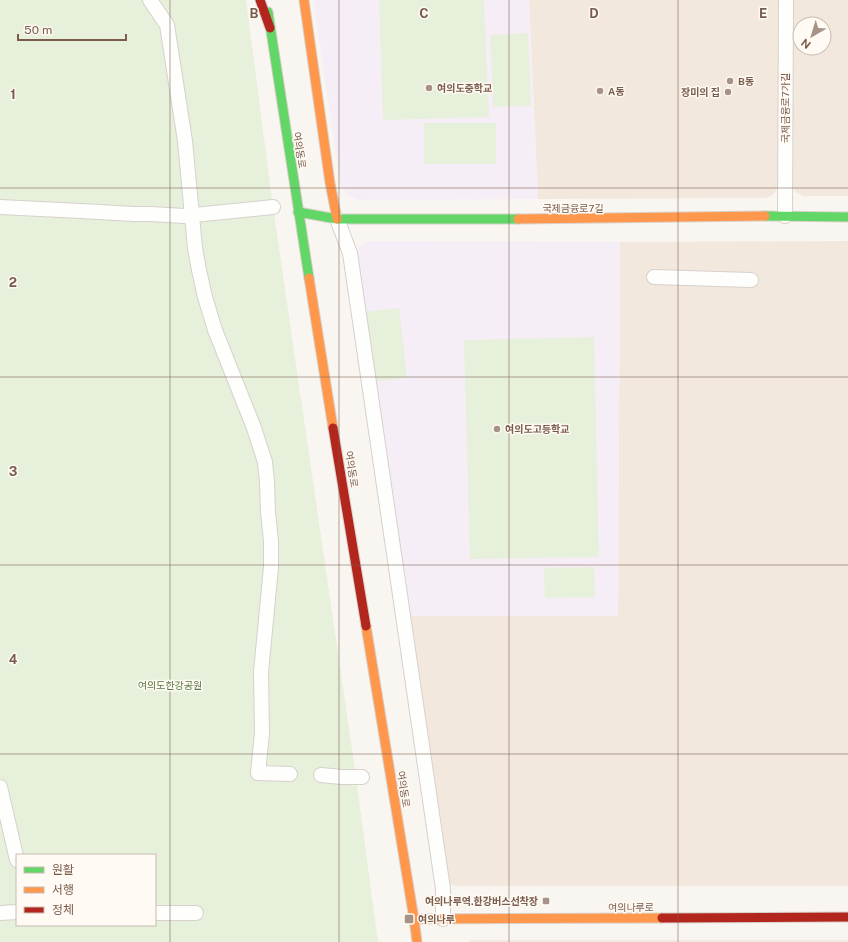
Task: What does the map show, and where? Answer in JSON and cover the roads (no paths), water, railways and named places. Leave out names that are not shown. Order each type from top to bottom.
[{"type":"main road","points":[[260,0],[270,28]]},
{"type":"main road","name":"여의동로","points":[[266,0],[298,212],[417,942]]},
{"type":"main road","points":[[304,0],[330,183],[337,219]]},
{"type":"main road","name":"국제금융로7길","points":[[298,212],[337,219],[565,219],[785,216],[848,217]]},
{"type":"main road","name":"여의나루로","points":[[414,919],[848,917]]},
{"type":"street","points":[[150,0],[167,25],[185,141],[195,248],[205,297],[215,330],[254,428],[265,462],[271,541],[271,567],[261,672],[262,732],[258,773],[290,774]]},
{"type":"street","name":"국제금융로7가길","points":[[785,216],[786,0]]},
{"type":"street","points":[[0,207],[184,216],[274,207]]},
{"type":"street","points":[[337,219],[350,253],[443,889],[443,919]]},
{"type":"street","points":[[654,277],[751,280]]},
{"type":"street","points":[[321,775],[362,777]]},
{"type":"street","points":[[0,787],[16,856]]},
{"type":"street","points":[[0,913],[16,912]]},
{"type":"street","points":[[156,913],[196,913]]},
{"type":"place","name":"B동","points":[[730,81]]},
{"type":"place","name":"여의도중학교","points":[[429,88]]},
{"type":"place","name":"A동","points":[[600,91]]},
{"type":"place","name":"장미의 집","points":[[728,92]]},
{"type":"place","name":"여의도고등학교","points":[[497,429]]},
{"type":"place","name":"여의나루역.한강버스선착장","points":[[546,901]]},
{"type":"place","name":"여의나루","points":[[409,919]]},
{"type":"park label","name":"여의도한강공원","points":[[170,685]]}]
